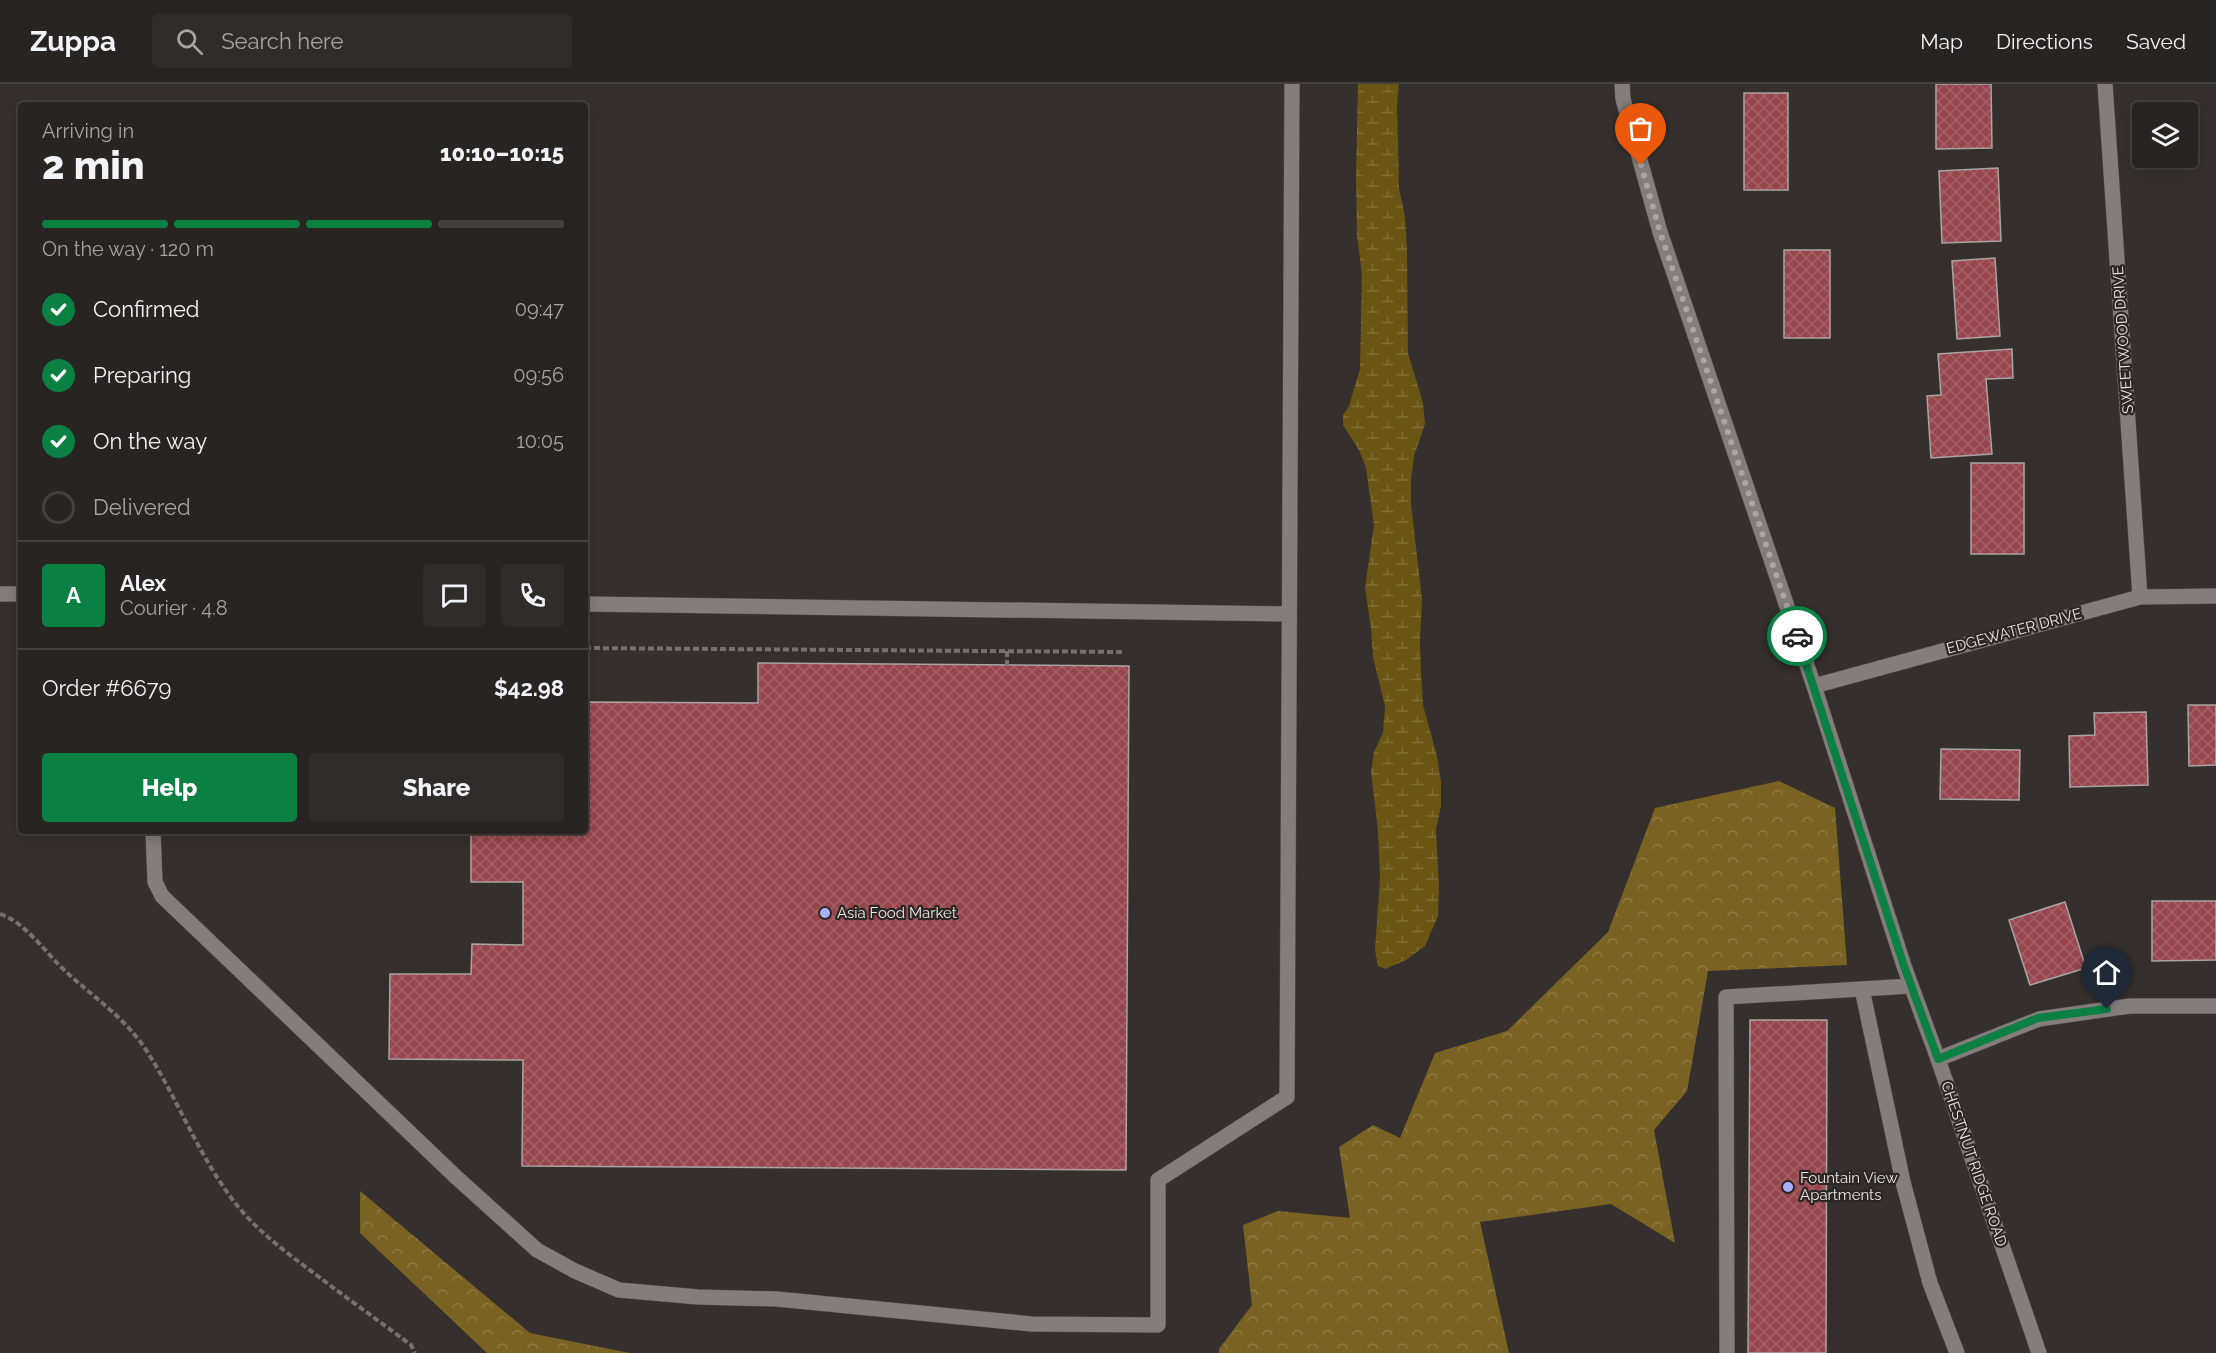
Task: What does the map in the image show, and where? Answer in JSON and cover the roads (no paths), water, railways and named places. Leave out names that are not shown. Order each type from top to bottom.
[{"type":"street","points":[[153,834],[155,882],[162,896],[456,1177],[537,1250],[575,1271],[619,1290],[777,1299],[1032,1324],[1158,1325],[1158,1179],[1287,1097],[1292,84]]},
{"type":"street","name":"CHESTNUT RIDGE ROAD","points":[[1622,84],[1623,99],[1660,232],[1814,686],[1911,986],[2038,1353]]},
{"type":"street","name":"SWEETWOOD DRIVE","points":[[2105,84],[2140,597]]},
{"type":"street","points":[[0,594],[18,594]]},
{"type":"street","name":"EDGEWATER DRIVE","points":[[1814,686],[2140,597],[2216,596]]},
{"type":"street","points":[[588,604],[1289,614]]},
{"type":"street","points":[[1727,1353],[1726,997],[1911,986]]},
{"type":"street","points":[[1862,989],[1903,1182],[1930,1283],[1957,1353]]},
{"type":"street","points":[[1938,1059],[2038,1018],[2130,1006],[2216,1006]]},
{"type":"place","name":"Asia Food Market","points":[[825,913]]},
{"type":"place","name":"Fountain View Apartments","points":[[1788,1187]]}]
